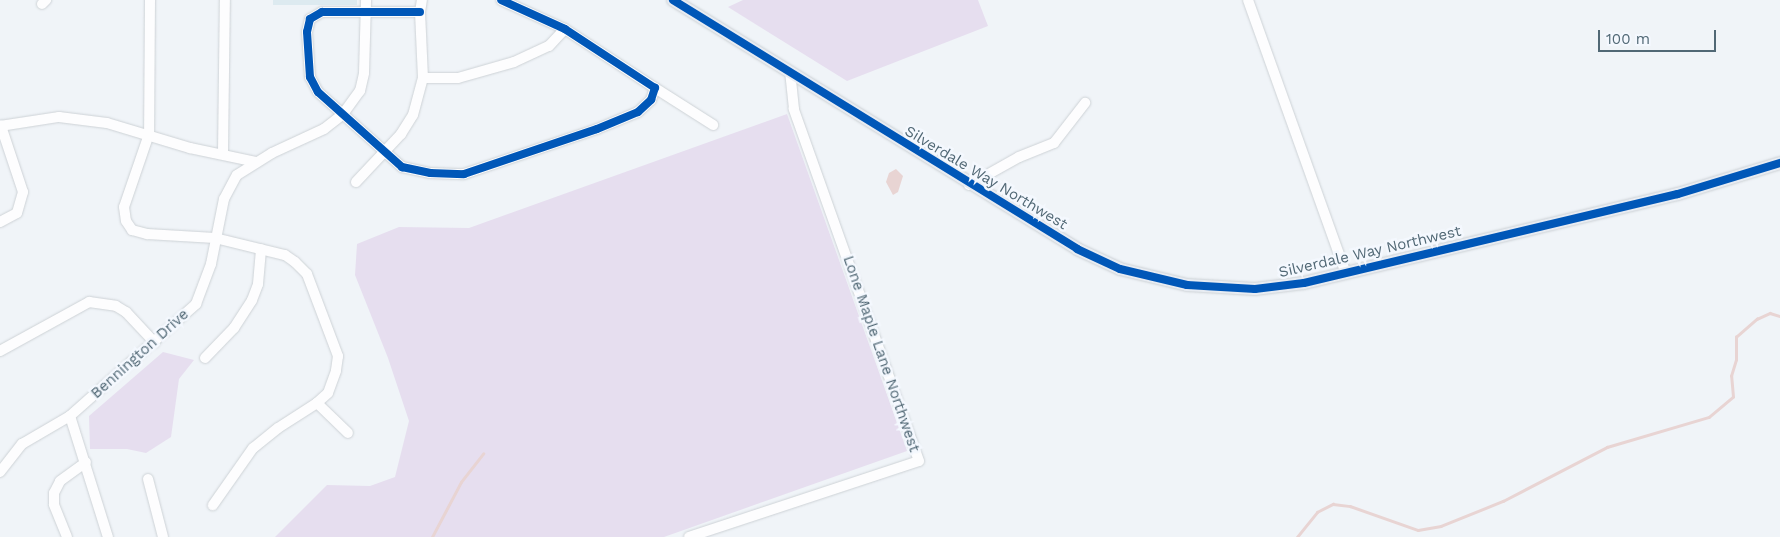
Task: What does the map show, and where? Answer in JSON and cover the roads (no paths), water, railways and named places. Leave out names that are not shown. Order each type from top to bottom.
[{"type":"main road","name":"Silverdale Way Northwest","points":[[673,0],[969,185],[1092,256],[1160,280],[1211,288],[1255,289],[1346,273],[1662,198],[1780,163]]},
{"type":"street","points":[[150,0],[149,134],[124,207],[126,221],[132,230],[147,234],[215,238],[285,255],[307,274],[331,331],[338,356],[336,371],[328,393],[317,404],[278,428],[253,448],[213,505]]},
{"type":"street","points":[[224,153],[225,0]]},
{"type":"street","name":"Bennington Drive","points":[[0,472],[22,444],[70,416],[155,343],[196,304],[205,286],[224,199],[237,175],[256,162],[324,129],[342,114],[360,91],[364,73],[366,0]]},
{"type":"street","points":[[356,182],[384,152],[413,115],[424,78],[420,12],[422,0]]},
{"type":"street","points":[[501,0],[565,29],[713,125]]},
{"type":"street","points":[[1248,0],[1346,273]]},
{"type":"street","points":[[420,12],[322,12],[310,19],[309,25],[310,77],[327,103],[402,167],[430,173],[464,174],[638,112],[651,100],[655,88]]},
{"type":"street","points":[[424,78],[458,78],[514,62],[548,46],[565,29]]},
{"type":"street","name":"Lone Maple Lane Northwest","points":[[689,537],[919,462],[794,109],[790,73]]},
{"type":"street","points":[[969,185],[1019,157],[1054,144],[1085,103]]},
{"type":"street","points":[[0,222],[17,214],[23,192],[1,126],[59,117],[107,123],[149,134],[190,148],[224,153],[256,162]]},
{"type":"street","points":[[206,358],[234,328],[252,300],[258,284],[261,249]]},
{"type":"street","points":[[0,350],[89,302],[116,306],[126,312],[155,343]]},
{"type":"street","points":[[317,404],[348,433]]},
{"type":"street","points":[[70,416],[108,537]]},
{"type":"street","points":[[68,537],[54,504],[54,493],[60,481],[86,462]]},
{"type":"street","points":[[148,479],[163,537]]},
{"type":"waterway","points":[[1297,537],[1317,512],[1333,504],[1350,506],[1418,530],[1441,526],[1503,501],[1607,447],[1709,417],[1733,397],[1731,376],[1736,360],[1736,337],[1757,319],[1770,313],[1780,316]]},
{"type":"waterway","points":[[432,537],[461,482],[483,454]]}]
